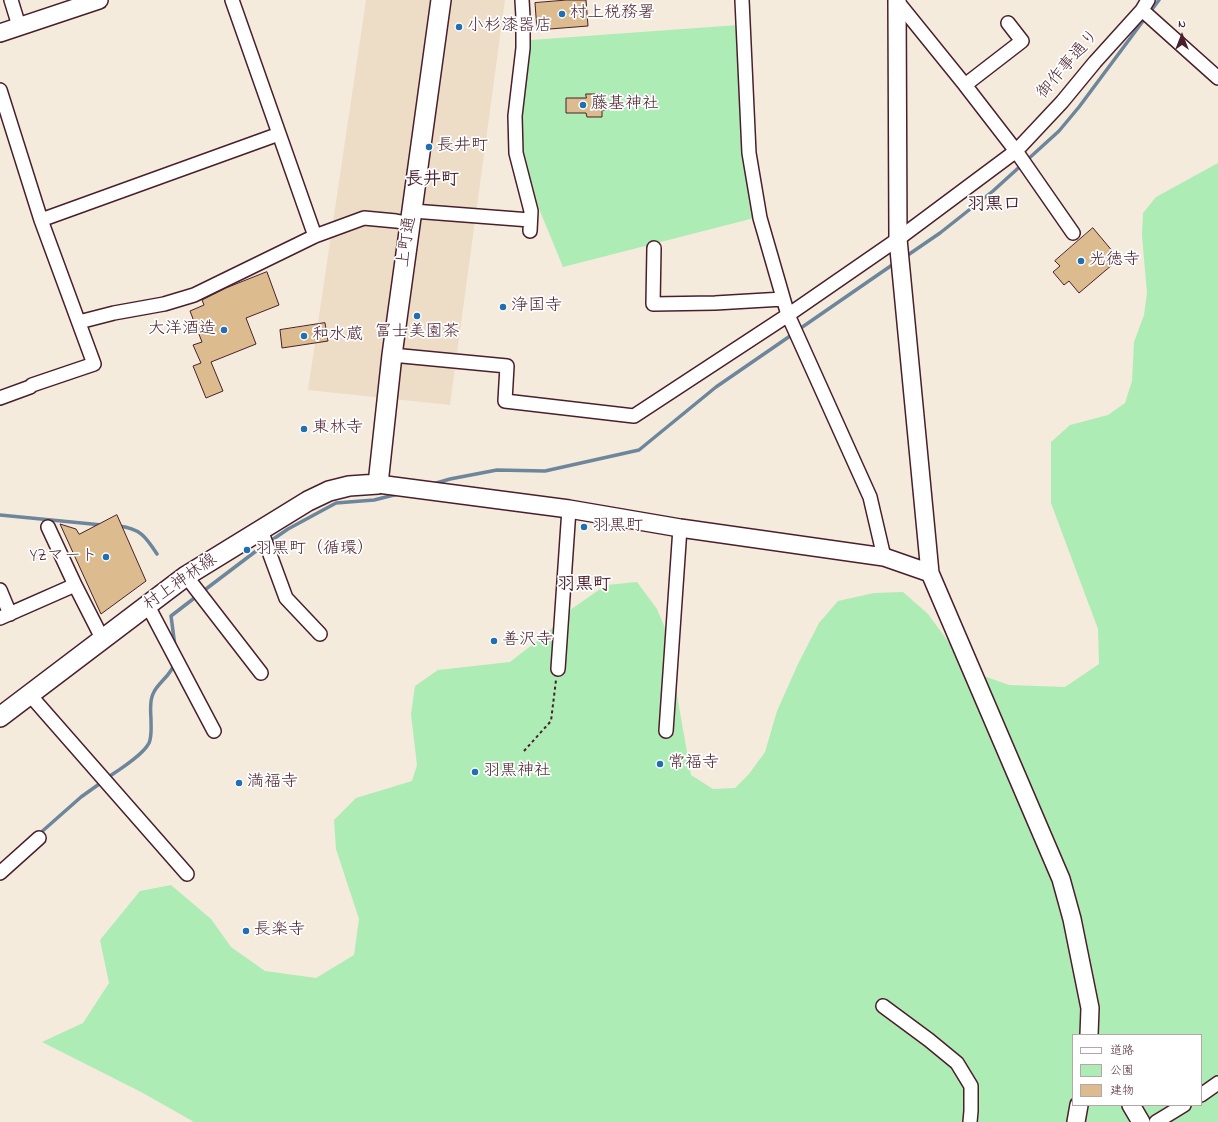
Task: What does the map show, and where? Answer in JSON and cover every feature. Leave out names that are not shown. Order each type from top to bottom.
[{"type":"main road","name":"上町通","points":[[378,484],[392,355],[441,0]]},
{"type":"main road","name":"村上神林線","points":[[0,717],[186,576],[308,501],[329,491],[349,486],[378,484]]},
{"type":"street","points":[[11,0],[19,26]]},
{"type":"street","points":[[0,33],[96,0]]},
{"type":"street","points":[[232,0],[315,236]]},
{"type":"street","points":[[79,322],[114,313],[164,304],[194,295],[315,236],[364,218],[412,218],[530,226],[531,211],[516,153],[515,116],[523,48],[522,0]]},
{"type":"street","points":[[742,0],[749,153],[760,218],[788,315],[870,497],[884,557]]},
{"type":"street","points":[[897,1],[1016,151],[1073,233]]},
{"type":"street","points":[[897,1],[898,239],[930,572],[1061,879],[1073,926],[1090,1008],[1089,1034]]},
{"type":"street","points":[[1145,5],[1218,78]]},
{"type":"street","name":"御作事通り","points":[[392,355],[507,366],[505,401],[634,416],[788,315],[898,239],[1016,151],[1062,102],[1094,62],[1145,5]]},
{"type":"street","points":[[965,85],[1022,41],[1008,23]]},
{"type":"street","points":[[0,90],[41,220],[94,364],[32,385],[0,398]]},
{"type":"street","points":[[41,220],[279,134]]},
{"type":"street","points":[[654,248],[653,304],[715,303],[783,299]]},
{"type":"street","points":[[378,484],[570,509],[680,528],[884,557],[930,572]]},
{"type":"street","points":[[558,669],[570,509]]},
{"type":"street","points":[[48,527],[103,640]]},
{"type":"street","points":[[666,731],[680,528]]},
{"type":"street","points":[[261,530],[286,598],[320,634]]},
{"type":"street","points":[[186,576],[261,673]]},
{"type":"street","points":[[0,590],[5,616],[75,585]]},
{"type":"street","points":[[148,606],[214,731]]},
{"type":"street","points":[[30,695],[187,874]]},
{"type":"street","points":[[0,873],[39,838]]},
{"type":"street","points":[[883,1006],[957,1063],[971,1086],[972,1111],[970,1122]]},
{"type":"street","points":[[1202,1094],[1218,1083]]},
{"type":"street","points":[[1076,1122],[1079,1106]]},
{"type":"street","points":[[1132,1106],[1142,1122]]},
{"type":"street","points":[[1156,1122],[1182,1106]]},
{"type":"path","points":[[524,751],[551,721],[558,669]]},
{"type":"shaded area","points":[[366,0],[505,0],[450,405],[308,390]]},
{"type":"green space","points":[[738,25],[744,123],[766,215],[563,267],[526,177],[520,123],[531,40]]},
{"type":"green space","points":[[1218,163],[1218,1122],[194,1122],[143,1093],[42,1042],[83,1023],[109,983],[100,940],[140,891],[171,885],[211,919],[231,947],[265,971],[316,978],[354,955],[359,919],[336,849],[334,820],[356,798],[412,781],[417,765],[411,714],[415,686],[438,670],[510,662],[546,634],[570,610],[606,585],[637,582],[657,609],[674,649],[677,695],[691,775],[713,789],[735,788],[749,774],[765,752],[777,711],[798,664],[819,623],[838,601],[874,593],[903,592],[928,614],[970,671],[1009,685],[1065,687],[1099,664],[1098,629],[1051,503],[1051,442],[1070,425],[1108,415],[1125,403],[1132,381],[1134,342],[1144,315],[1147,293],[1142,236],[1143,213],[1156,197]]},
{"type":"building","name":"村上税務署","points":[[586,0],[588,26],[537,30],[535,3]]},
{"type":"building","points":[[586,94],[601,94],[601,101],[607,101],[607,110],[602,110],[602,117],[587,117],[586,113],[566,113],[566,98],[586,98]]},
{"type":"building","points":[[1093,228],[1119,259],[1079,293],[1069,281],[1064,285],[1053,272],[1060,266],[1055,261]]},
{"type":"building","name":"大洋酒造","points":[[267,272],[279,305],[246,318],[256,344],[211,362],[223,391],[206,398],[193,366],[201,363],[193,345],[202,342],[190,311],[204,305],[202,300],[226,288]]},
{"type":"building","name":"和水蔵","points":[[325,323],[328,341],[282,348],[280,330]]},
{"type":"building","name":"YZマート","points":[[117,515],[146,581],[101,614],[60,524],[76,529],[79,534]]},
{"type":"waterway","points":[[1150,12],[1159,0]]},
{"type":"waterway","points":[[905,257],[940,233],[993,191],[1059,131],[1079,107],[1146,17]]},
{"type":"waterway","points":[[798,330],[895,263]]},
{"type":"waterway","points":[[433,484],[450,479],[497,470],[545,471],[639,450],[716,387],[793,334]]},
{"type":"waterway","points":[[269,542],[288,529],[336,503],[374,500],[398,494]]},
{"type":"waterway","points":[[0,515],[102,525]]},
{"type":"waterway","points":[[118,526],[126,527],[142,534],[157,554]]},
{"type":"waterway","points":[[202,592],[264,545]]},
{"type":"waterway","points":[[175,646],[171,616],[197,596]]},
{"type":"waterway","points":[[107,778],[124,767],[142,752],[149,743],[151,738],[151,700],[155,690],[170,672],[174,664]]},
{"type":"waterway","points":[[38,835],[81,797],[102,782]]},
{"type":"place","name":"村上税務署","points":[[562,14]]},
{"type":"place","name":"小杉漆器店","points":[[459,27]]},
{"type":"place","name":"藤基神社","points":[[583,105]]},
{"type":"place","name":"長井町","points":[[429,147]]},
{"type":"place","name":"光徳寺","points":[[1081,261]]},
{"type":"place","name":"浄国寺","points":[[503,307]]},
{"type":"place","name":"冨士美園茶","points":[[417,316]]},
{"type":"place","name":"大洋酒造","points":[[224,330]]},
{"type":"place","name":"和水蔵","points":[[304,336]]},
{"type":"place","name":"東林寺","points":[[304,429]]},
{"type":"place","name":"羽黒町","points":[[584,527]]},
{"type":"place","name":"羽黒町（循環）","points":[[247,550]]},
{"type":"place","name":"YZマート","points":[[106,557]]},
{"type":"place","name":"善沢寺","points":[[494,641]]},
{"type":"place","name":"常福寺","points":[[660,764]]},
{"type":"place","name":"羽黒神社","points":[[475,772]]},
{"type":"place","name":"満福寺","points":[[239,783]]},
{"type":"place","name":"長楽寺","points":[[246,931]]},
{"type":"district","name":"長井町","points":[[432,181]]},
{"type":"district","name":"羽黒口","points":[[994,206]]},
{"type":"district","name":"羽黒町","points":[[584,586]]}]
